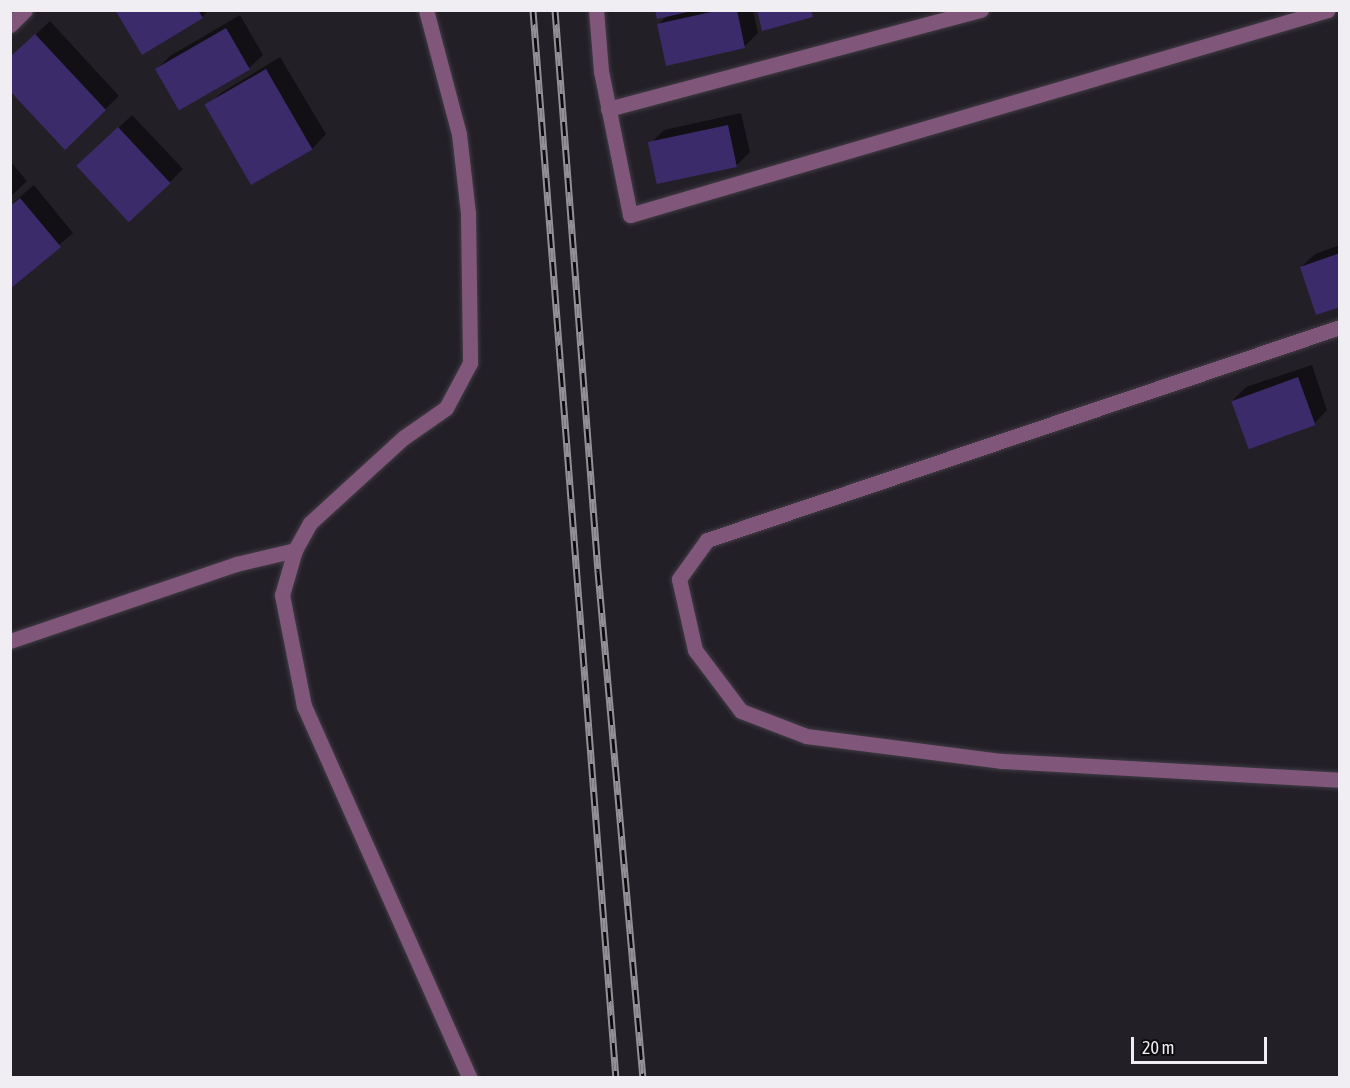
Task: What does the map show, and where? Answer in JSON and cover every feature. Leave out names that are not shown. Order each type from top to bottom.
[{"type":"street","points":[[10,25],[25,10]]},
{"type":"street","points":[[426,10],[459,134],[468,213],[470,363],[446,408],[404,438],[310,524],[295,550],[282,595],[304,706],[470,1077]]},
{"type":"street","points":[[596,10],[608,109],[630,215],[1328,10]]},
{"type":"street","points":[[608,109],[981,10]]},
{"type":"street","points":[[1340,327],[707,540],[680,579],[695,650],[741,711],[807,736],[1002,761],[1340,780]]},
{"type":"street","points":[[10,641],[236,564],[295,550]]},
{"type":"building","points":[[115,10],[198,10],[203,18],[142,55]]},
{"type":"building","points":[[655,10],[692,10],[692,11],[657,19]]},
{"type":"building","points":[[720,10],[737,10],[745,48],[666,66],[657,24]]},
{"type":"building","points":[[757,10],[811,10],[813,17],[762,31]]},
{"type":"building","points":[[226,28],[250,70],[179,111],[155,69]]},
{"type":"building","points":[[35,34],[106,110],[65,150],[10,91],[10,57]]},
{"type":"building","points":[[266,69],[312,150],[251,185],[205,105]]},
{"type":"building","points":[[728,125],[737,167],[657,184],[648,142]]},
{"type":"building","points":[[118,127],[171,183],[129,222],[76,166]]},
{"type":"building","points":[[20,198],[61,247],[10,289],[10,206]]},
{"type":"building","points":[[1340,253],[1340,307],[1316,315],[1300,267]]},
{"type":"building","points":[[1298,377],[1315,425],[1249,449],[1231,401]]},
{"type":"railway","points":[[533,10],[616,1078]]},
{"type":"railway","points":[[555,10],[598,571],[643,1078]]}]
